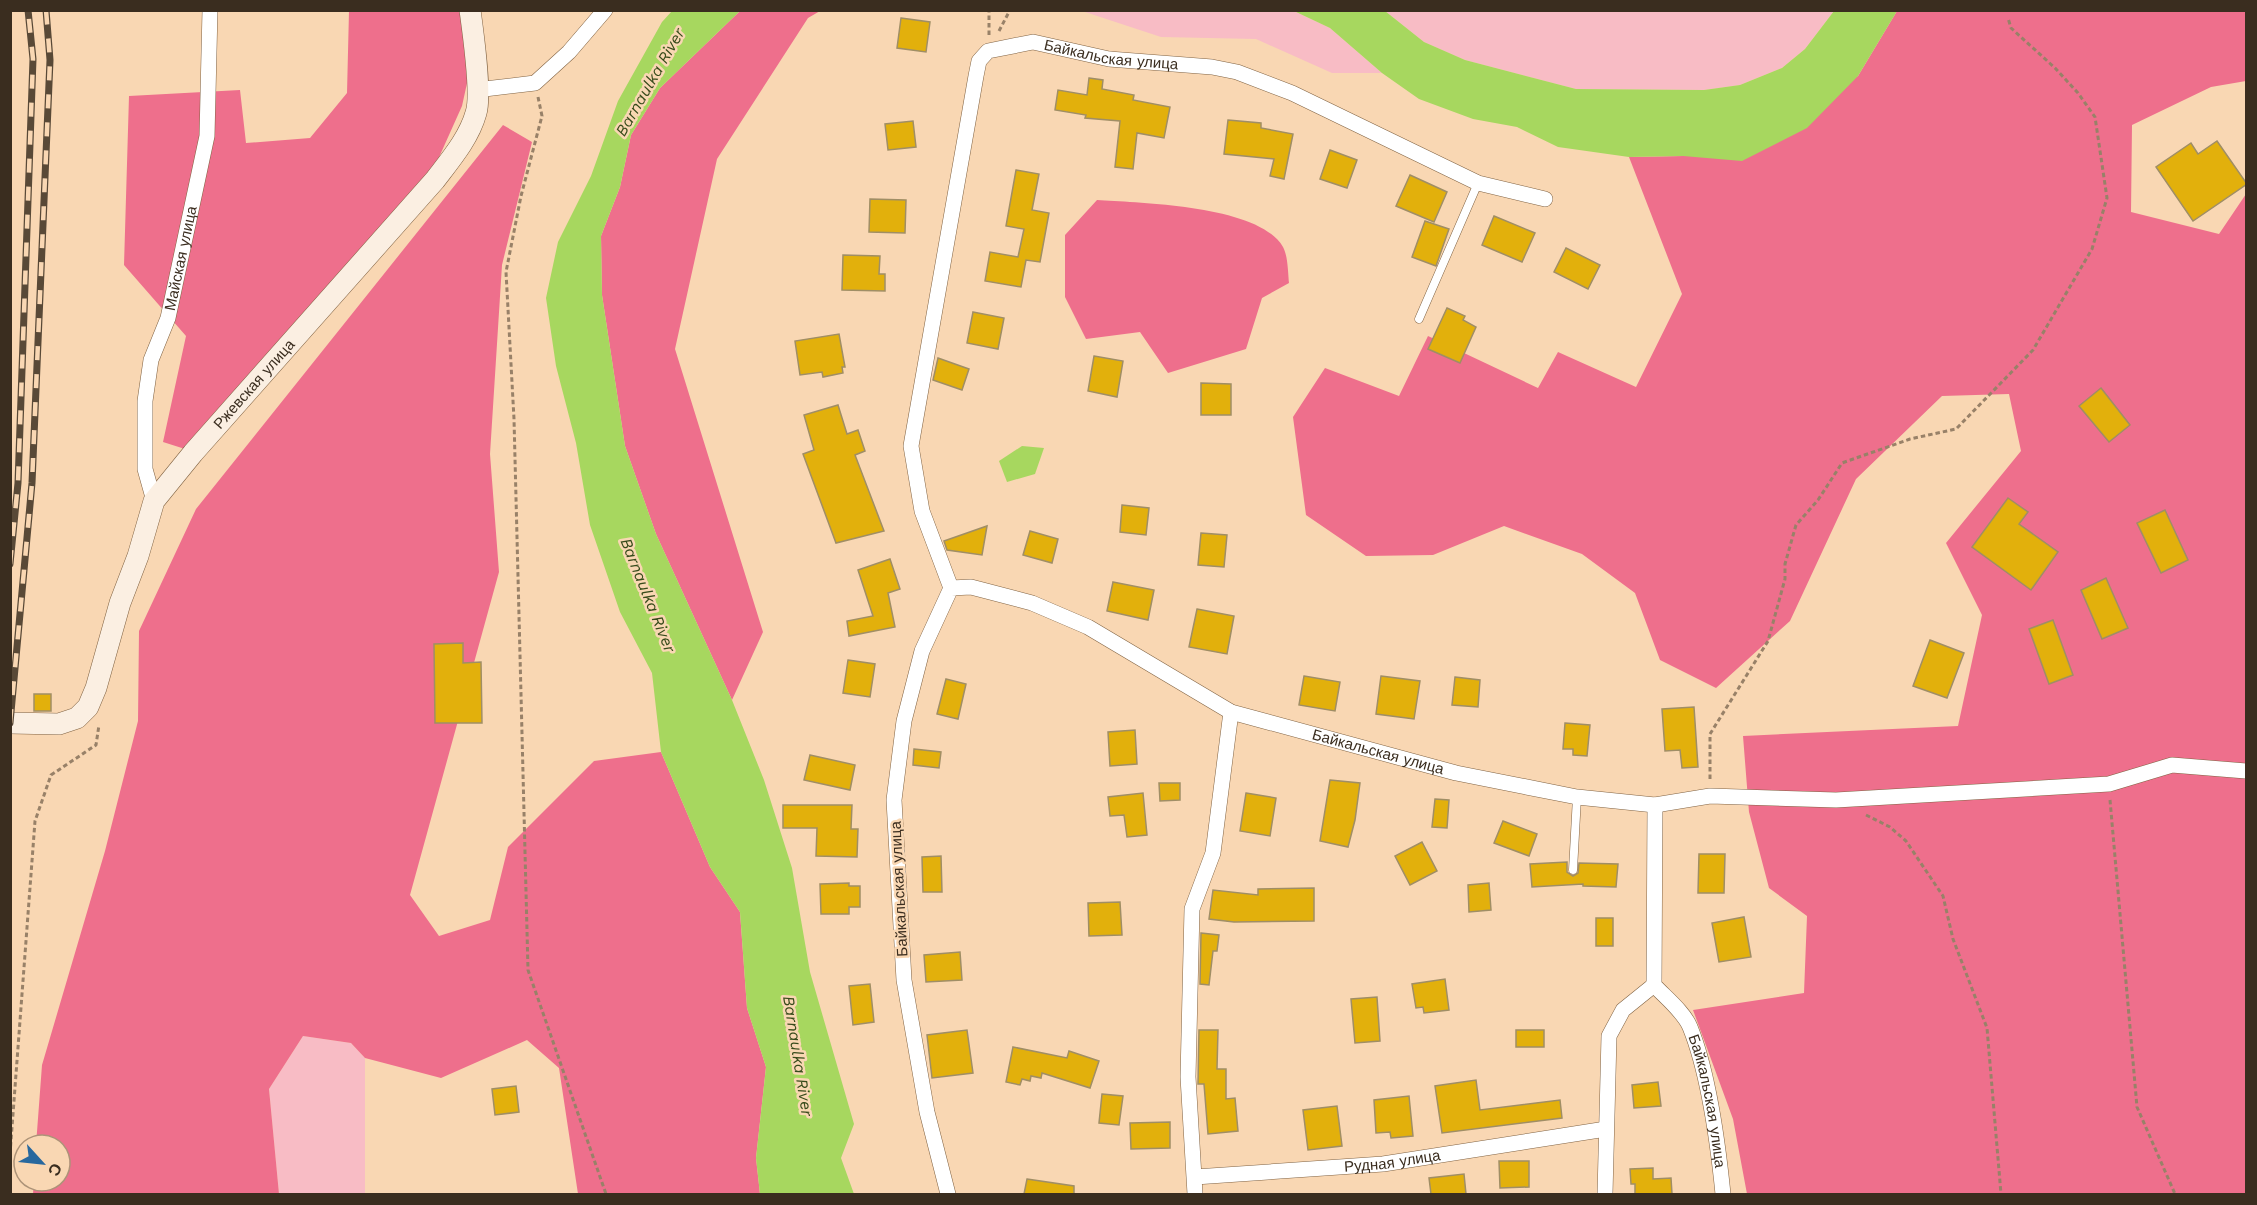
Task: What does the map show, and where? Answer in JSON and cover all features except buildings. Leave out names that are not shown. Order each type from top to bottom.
[{"type":"main road","name":"Ржевская улица","points":[[88,707],[96,688],[120,603],[138,556],[154,501],[193,453],[435,180],[460,146],[477,111],[470,10]]},
{"type":"main road","points":[[10,723],[59,724],[77,718],[88,707]]},
{"type":"street","name":"Майская улица","points":[[154,501],[145,469],[145,401],[151,360],[168,318],[207,136],[210,10]]},
{"type":"street","points":[[476,90],[535,83],[569,52],[605,10]]},
{"type":"street","name":"Байкальская улица","points":[[988,51],[1033,42],[1109,59],[1212,67],[1237,72],[1292,93],[1478,183],[1545,199]]},
{"type":"street","points":[[951,588],[922,511],[911,446],[976,76],[979,61],[988,51]]},
{"type":"street","name":"Байкальская улица","points":[[948,1194],[927,1112],[904,980],[894,800],[904,721],[919,661],[951,588],[971,587],[1012,597],[1088,627],[1232,712],[1456,772],[1577,797],[1655,805],[1710,796],[1836,800],[2109,784],[2172,765],[2247,771]]},
{"type":"street","points":[[1195,1194],[1188,1077],[1192,909],[1213,853],[1232,712]]},
{"type":"street","points":[[1605,1194],[1609,1036],[1623,1010],[1654,985],[1655,805]]},
{"type":"street","name":"Байкальская улица","points":[[1654,985],[1690,1025],[1704,1077],[1719,1155],[1723,1194]]},
{"type":"street","name":"Рудная улица","points":[[1195,1177],[1383,1164],[1606,1129]]},
{"type":"lane","points":[[1419,319],[1478,183]]},
{"type":"lane","points":[[1573,870],[1577,797]]},
{"type":"path","points":[[988,51],[989,10]]},
{"type":"path","points":[[1710,796],[1710,734],[1768,641],[1785,579],[1785,564],[1796,525],[1818,500],[1842,463],[1910,439],[1956,429],[2033,351],[2092,249],[2107,198],[2095,117],[2079,93],[2011,28],[2008,18]]},
{"type":"path","points":[[535,83],[542,116],[520,196],[506,272],[514,419],[528,970],[606,1194]]},
{"type":"path","points":[[10,1154],[35,821],[51,775],[96,745],[99,721],[88,707]]},
{"type":"path","points":[[2109,784],[2137,1107],[2175,1194]]},
{"type":"path","points":[[1836,800],[1890,827],[1906,841],[1943,896],[1953,939],[1987,1028],[2001,1194]]},
{"type":"shaded area","points":[[349,11],[465,11],[471,65],[462,106],[436,164],[185,449],[163,442],[186,336],[124,265],[129,96],[240,90],[246,143],[310,138],[347,93]]},
{"type":"shaded area","points":[[740,11],[820,11],[808,18],[717,159],[675,349],[763,632],[732,700],[656,534],[625,446],[602,295],[601,236],[620,187],[631,135],[660,88]]},
{"type":"shaded area","points":[[1082,11],[1294,11],[1330,28],[1382,73],[1332,73],[1256,39],[1161,37]]},
{"type":"shaded area","points":[[1385,11],[1834,11],[1805,49],[1782,68],[1740,85],[1704,90],[1576,89],[1465,60],[1424,42]]},
{"type":"shaded area","points":[[1897,11],[2246,11],[2246,81],[2211,87],[2132,125],[2131,212],[2219,234],[2246,194],[2246,1194],[1747,1194],[1733,1119],[1693,1010],[1804,993],[1807,916],[1769,888],[1749,812],[1743,736],[1958,726],[1982,615],[1946,543],[2021,451],[2009,394],[1942,396],[1856,479],[1790,621],[1716,688],[1660,660],[1635,593],[1582,554],[1504,526],[1433,555],[1366,556],[1306,515],[1293,417],[1325,368],[1399,396],[1428,336],[1538,388],[1558,352],[1636,387],[1682,294],[1629,157],[1683,156],[1858,76]]},
{"type":"shaded area","points":[[503,125],[532,142],[502,265],[490,454],[499,572],[410,895],[439,936],[490,920],[508,847],[594,761],[661,752],[710,867],[740,912],[747,1008],[766,1067],[756,1158],[760,1194],[578,1194],[559,1068],[527,1040],[441,1078],[365,1058],[351,1043],[303,1036],[269,1089],[279,1194],[33,1194],[72,1193],[72,1133],[37,1133],[42,1065],[105,851],[138,721],[139,631],[196,509]]},
{"type":"shaded area","points":[[1097,200],[1169,205],[1225,214],[1250,222],[1270,233],[1285,251],[1289,283],[1262,298],[1246,349],[1168,373],[1140,332],[1086,339],[1065,297],[1065,235]]},
{"type":"shaded area","points":[[303,1036],[351,1043],[365,1058],[365,1194],[279,1194],[269,1089]]},
{"type":"water","name":"Barnaulka River","points":[[672,11],[740,11],[660,88],[631,135],[620,187],[601,236],[602,295],[625,446],[656,534],[732,700],[764,780],[792,868],[810,972],[854,1124],[841,1158],[854,1194],[760,1194],[756,1158],[766,1067],[747,1008],[740,912],[710,867],[661,752],[652,673],[620,612],[590,525],[576,443],[556,366],[546,298],[558,242],[591,176],[618,101],[662,22]]},
{"type":"water","points":[[1294,11],[1385,11],[1424,42],[1465,60],[1576,89],[1704,90],[1740,85],[1782,68],[1805,49],[1834,11],[1897,11],[1858,76],[1807,128],[1742,161],[1683,156],[1629,157],[1558,147],[1517,127],[1473,119],[1419,99],[1382,73],[1330,28]]},
{"type":"water","points":[[1022,446],[1044,448],[1035,474],[1007,482],[999,461]]},
{"type":"railway","points":[[10,564],[18,483],[33,59],[28,10]]},
{"type":"railway","points":[[10,723],[32,483],[50,60],[46,10]]}]
